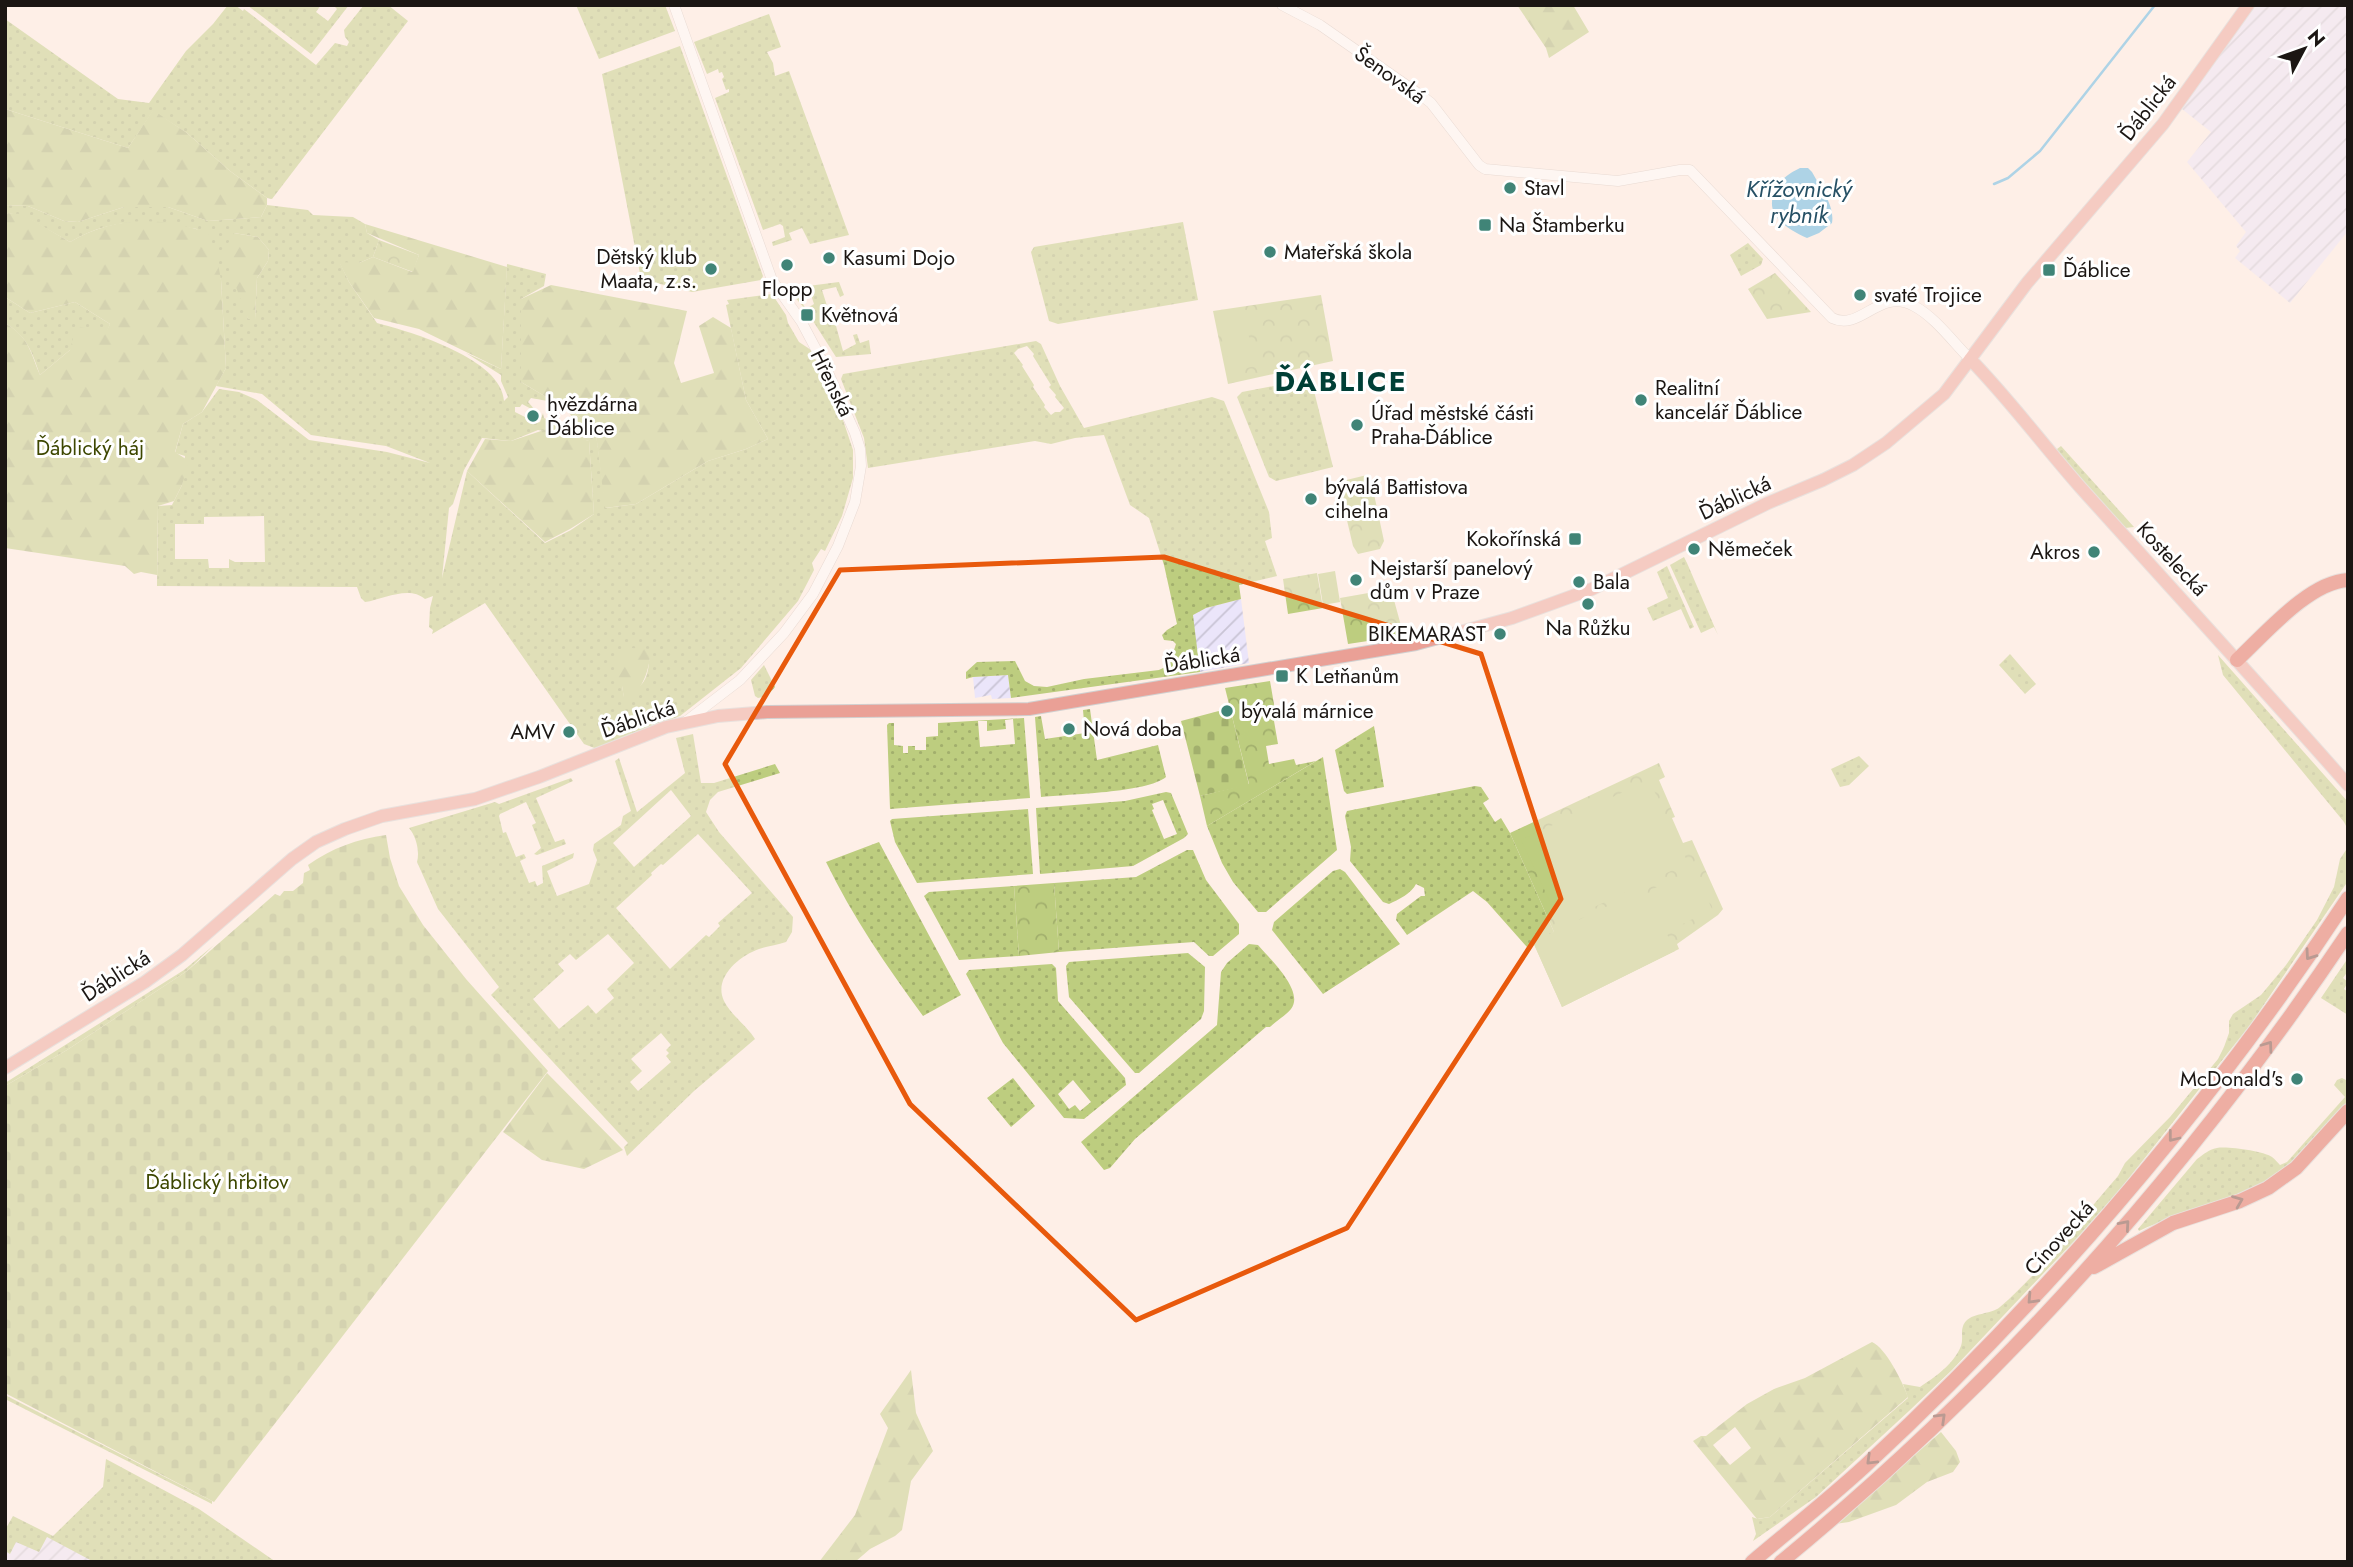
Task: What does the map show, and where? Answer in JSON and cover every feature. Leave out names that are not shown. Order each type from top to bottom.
[{"type":"highway","points":[[2238,660],[2308,595],[2331,582],[2348,580]]},
{"type":"highway","name":"Cínovecká","points":[[1752,1562],[1865,1466],[2004,1328],[2109,1214],[2247,1042],[2348,898]]},
{"type":"highway","name":"Cínovecká","points":[[1781,1562],[1877,1479],[1944,1416],[2084,1273],[2166,1177],[2235,1090],[2301,1002],[2348,933]]},
{"type":"highway","points":[[2084,1273],[2173,1223],[2240,1201],[2268,1188],[2296,1168],[2348,1111]]},
{"type":"main road","name":"Ďáblická","points":[[5,1068],[145,982],[182,955],[292,859],[316,842],[382,816],[475,799],[539,778],[666,727],[749,712],[1029,709],[1403,646],[1512,618],[1592,589],[1768,503],[1823,480],[1853,465],[1886,443],[1924,414],[1944,394],[2027,283],[2163,124],[2248,5]]},
{"type":"main road","name":"Kostelecká","points":[[1970,359],[2057,461],[2348,785]]},
{"type":"street","name":"Hřenská","points":[[674,5],[772,280],[801,321],[827,368],[855,433],[861,466],[855,502],[838,546],[813,594],[784,633],[740,680],[684,723]]},
{"type":"street","name":"Šenovská","points":[[1282,5],[1320,25],[1431,103],[1479,165],[1492,171],[1573,176],[1601,181],[1625,181],[1690,170],[1832,318],[1845,321],[1856,318],[1881,303],[1902,301],[1926,314],[1970,359]]},
{"type":"highlighted area","points":[[1164,557],[1481,654],[1561,899],[1347,1228],[1136,1320],[910,1104],[725,764],[840,570]]},
{"type":"shaded area","points":[[2254,5],[2348,5],[2348,231],[2290,303],[2235,258],[2240,251],[2236,246],[2246,232],[2187,162],[2211,132],[2182,109]]},
{"type":"shaded area","points":[[1241,599],[1249,663],[1200,672],[1192,615],[1206,608]]},
{"type":"shaded area","points":[[1008,675],[1011,698],[992,699],[991,695],[975,698],[973,677]]},
{"type":"shaded area","points":[[13,1516],[101,1562],[5,1562],[5,1530]]},
{"type":"green space","points":[[228,5],[235,5],[243,11],[244,9],[316,65],[335,43],[347,46],[349,42],[344,30],[364,5],[388,5],[408,21],[272,199],[230,171],[187,133],[153,111],[128,148],[5,109],[5,19],[118,99],[149,103],[186,51]]},
{"type":"green space","points":[[247,5],[321,5],[316,12],[328,21],[337,9],[333,5],[349,5],[311,54]]},
{"type":"green space","points":[[576,5],[665,5],[675,31],[599,59]]},
{"type":"green space","points":[[1517,5],[1573,5],[1589,32],[1549,58],[1546,48]]},
{"type":"green space","points":[[769,14],[781,47],[767,52],[773,63],[775,76],[789,71],[849,235],[810,244],[802,228],[789,233],[792,240],[773,246],[772,242],[785,237],[783,226],[780,224],[763,230],[715,98],[729,92],[729,89],[726,90],[722,79],[724,77],[718,69],[707,74],[694,42]]},
{"type":"green space","points":[[680,46],[763,276],[761,280],[692,292],[641,279],[602,74]]},
{"type":"green space","points":[[5,109],[128,148],[153,110],[187,133],[230,171],[267,198],[267,205],[261,217],[208,221],[168,207],[124,207],[78,222],[64,221],[28,206],[5,205]]},
{"type":"green space","points":[[5,205],[28,206],[64,221],[78,222],[124,207],[168,207],[208,221],[261,217],[267,205],[308,210],[313,215],[353,217],[365,224],[367,233],[379,240],[373,257],[359,263],[340,263],[349,282],[377,323],[432,341],[472,360],[488,372],[499,386],[504,401],[508,397],[501,375],[466,353],[501,369],[507,264],[546,274],[544,286],[521,299],[521,382],[595,426],[606,508],[636,504],[708,461],[768,439],[746,400],[726,305],[729,304],[727,300],[772,294],[799,342],[811,350],[841,414],[853,450],[853,478],[842,516],[825,551],[821,549],[812,563],[814,570],[798,601],[741,668],[680,716],[597,749],[584,744],[485,603],[432,634],[433,630],[429,627],[433,596],[425,599],[412,593],[404,593],[365,602],[357,587],[157,586],[158,506],[172,505],[182,485],[185,456],[175,453],[183,424],[202,412],[219,389],[239,392],[257,400],[309,440],[387,452],[430,463],[386,446],[311,435],[262,394],[216,386],[226,368],[221,280],[197,229],[132,222],[102,228],[70,242],[22,215],[5,213]],"holes":[[[234,233],[258,237],[269,250],[268,261],[257,278],[255,319],[248,319]],[[531,398],[561,406],[576,422],[575,428],[564,429],[544,418],[543,413],[537,423],[515,412],[515,407],[522,404],[537,412],[528,402]],[[538,430],[589,441],[594,514],[545,543],[467,471],[442,578],[449,508],[453,504],[464,470],[482,438],[511,441]],[[264,516],[265,562],[235,562],[229,559],[229,568],[209,568],[208,559],[175,559],[175,524],[204,524],[204,517]],[[650,650],[645,679],[638,688],[624,697],[622,686]]]},
{"type":"green space","name":"Ďáblický háj","points":[[5,213],[22,214],[70,242],[103,227],[138,221],[191,227],[208,233],[221,280],[226,368],[202,412],[183,424],[175,452],[189,461],[174,501],[158,506],[157,575],[141,572],[134,574],[125,566],[5,548],[5,323],[24,339],[40,375],[70,350],[76,326],[106,332],[110,324],[75,302],[30,313],[5,297]]},
{"type":"green space","points":[[1183,222],[1198,300],[1058,324],[1049,321],[1031,252],[1034,247]]},
{"type":"green space","points":[[365,224],[507,267],[501,369],[419,329],[374,318],[349,282],[339,262],[359,263],[373,257],[412,272],[419,255],[367,233]]},
{"type":"green space","points":[[234,233],[258,237],[269,250],[268,261],[257,278],[255,319],[248,319],[223,252]]},
{"type":"green space","points":[[379,240],[419,255],[413,272],[373,257]]},
{"type":"green space","points":[[1748,243],[1763,259],[1761,265],[1741,276],[1730,255]]},
{"type":"green space","points":[[1775,273],[1811,312],[1767,319],[1748,289]]},
{"type":"green space","points":[[839,282],[844,295],[840,297],[836,287],[822,290],[828,309],[831,308],[843,351],[856,344],[853,335],[857,334],[860,343],[869,340],[871,354],[836,357],[813,321],[815,319],[812,314],[810,315],[794,296],[796,293],[806,309],[814,304],[808,286]]},
{"type":"green space","points":[[551,285],[687,311],[674,363],[681,383],[714,373],[699,326],[713,317],[731,328],[746,400],[768,439],[708,461],[636,504],[605,508],[595,426],[521,382],[521,299]]},
{"type":"green space","points":[[1321,295],[1333,361],[1228,384],[1213,311]]},
{"type":"green space","points":[[5,297],[30,313],[75,302],[110,324],[107,332],[70,350],[40,375],[24,339],[5,323]]},
{"type":"green space","points":[[1244,316],[1256,366],[1231,371],[1219,322]]},
{"type":"green space","points":[[1036,341],[1041,344],[1060,386],[1084,428],[1212,397],[1224,401],[1269,512],[1272,538],[1265,541],[1277,576],[1239,585],[1241,599],[1206,608],[1193,615],[1200,672],[1011,698],[1008,675],[966,679],[966,672],[977,662],[1015,661],[1025,681],[1034,686],[1047,687],[1084,679],[1159,670],[1169,665],[1176,644],[1164,640],[1162,635],[1177,624],[1164,565],[1149,518],[1130,505],[1104,435],[1051,444],[1035,441],[868,468],[864,438],[841,379],[843,374]],"holes":[[[1027,346],[1051,385],[1049,387],[1064,408],[1060,412],[1051,415],[1044,407],[1014,353]]]},
{"type":"green space","points":[[1311,379],[1333,467],[1276,481],[1269,477],[1237,397],[1242,392]]},
{"type":"green space","points":[[550,428],[589,441],[594,514],[545,542],[467,471],[485,439],[511,441]]},
{"type":"green space","points":[[2061,446],[2134,527],[2125,528],[2058,454],[2057,449]]},
{"type":"green space","points":[[1367,475],[1371,480],[1384,541],[1380,549],[1358,554],[1353,546],[1338,482]]},
{"type":"green space","points":[[1684,557],[1718,635],[1714,627],[1701,633],[1670,565]]},
{"type":"green space","points":[[1667,566],[1694,627],[1690,629],[1681,609],[1653,621],[1647,608],[1668,598],[1657,572]]},
{"type":"green space","points":[[1335,571],[1340,602],[1323,605],[1318,574]]},
{"type":"green space","points":[[1317,573],[1323,608],[1288,614],[1283,579]]},
{"type":"green space","points":[[1391,589],[1403,633],[1401,636],[1348,644],[1340,598]]},
{"type":"green space","points":[[630,648],[651,649],[646,676],[631,699],[624,698],[622,686],[616,684],[614,662]]},
{"type":"green space","points":[[2010,654],[2036,684],[2025,694],[1999,665]]},
{"type":"green space","points":[[2218,655],[2348,802],[2348,830],[2223,675]]},
{"type":"green space","points":[[764,665],[775,687],[767,696],[758,698],[751,680]]},
{"type":"green space","points":[[1270,681],[1276,716],[1282,716],[1283,720],[1274,721],[1278,744],[1266,746],[1269,764],[1294,759],[1296,765],[1316,761],[1207,826],[1200,796],[1249,784],[1225,688]]},
{"type":"green space","points":[[1230,708],[1249,785],[1200,796],[1181,721]]},
{"type":"green space","points":[[1090,709],[1097,760],[1158,745],[1166,777],[1125,790],[1041,797],[1035,717],[1041,716],[1045,739],[1085,733],[1083,710]]},
{"type":"green space","points":[[1024,718],[1030,798],[890,809],[887,725],[894,723],[894,745],[903,746],[903,753],[908,753],[908,746],[915,746],[915,750],[926,750],[926,737],[938,736],[938,723]],"holes":[[[1013,719],[1015,744],[980,747],[978,721],[987,721],[987,731],[1006,729],[1005,720]]]},
{"type":"green space","points":[[1374,726],[1384,787],[1347,794],[1344,791],[1335,750]]},
{"type":"green space","points":[[693,734],[701,783],[714,783],[775,764],[780,773],[718,792],[710,800],[706,812],[719,832],[793,917],[792,932],[786,942],[751,952],[736,962],[722,984],[727,1006],[755,1039],[694,1091],[627,1156],[624,1147],[628,1143],[491,995],[499,987],[438,909],[417,862],[417,844],[409,828],[495,802],[499,804],[571,778],[573,781],[536,798],[555,842],[564,839],[566,844],[534,854],[541,848],[532,825],[536,823],[526,802],[499,816],[503,833],[506,832],[516,857],[524,854],[526,858],[520,861],[529,883],[535,881],[537,886],[543,883],[542,866],[574,853],[573,858],[547,871],[557,896],[589,884],[597,860],[594,844],[621,825],[623,816],[631,811],[615,761],[619,758],[637,812],[685,773],[676,738]],"holes":[[[671,790],[691,816],[634,867],[613,843]],[[698,834],[752,893],[718,923],[720,926],[709,937],[706,935],[670,969],[616,908],[652,875],[651,873]],[[608,934],[634,963],[607,989],[614,998],[596,1014],[588,1005],[559,1029],[533,999],[564,971],[558,964],[570,954],[576,960]],[[661,1033],[671,1045],[666,1050],[669,1053],[666,1056],[671,1062],[638,1091],[630,1082],[642,1071],[631,1059]]]},
{"type":"green space","points":[[1859,756],[1869,766],[1849,785],[1840,787],[1831,769]]},
{"type":"green space","points":[[1323,757],[1337,850],[1266,912],[1258,912],[1233,882],[1207,826]]},
{"type":"green space","points":[[1659,763],[1665,777],[1659,780],[1675,817],[1672,818],[1683,843],[1692,840],[1723,909],[1677,944],[1679,949],[1562,1007],[1533,942],[1554,932],[1510,833]]},
{"type":"green space","points":[[1649,780],[1688,863],[1560,923],[1521,840]]},
{"type":"green space","points":[[1481,787],[1489,799],[1483,803],[1495,822],[1501,818],[1510,833],[1554,932],[1527,947],[1487,902],[1473,891],[1407,935],[1396,920],[1397,914],[1421,896],[1425,896],[1424,888],[1416,884],[1389,904],[1383,902],[1350,861],[1351,847],[1345,816],[1347,811]]},
{"type":"green space","points":[[1171,793],[1188,834],[1133,866],[1040,874],[1036,808],[1125,801]],"holes":[[[1163,800],[1177,834],[1164,839],[1152,804]]]},
{"type":"green space","points":[[1028,809],[1033,874],[917,883],[895,842],[890,821],[892,819]]},
{"type":"green space","name":"Ďáblický hřbitov","points":[[386,835],[399,886],[423,925],[466,979],[548,1071],[214,1502],[5,1393],[5,1086],[67,1050],[187,971],[275,894],[280,896],[284,891],[293,891],[303,883],[304,873],[310,870],[308,865],[317,859],[345,845]]},
{"type":"green space","points":[[879,842],[961,995],[923,1016],[871,941],[826,862]]},
{"type":"green space","points":[[2348,847],[2348,881],[2250,1025],[2121,1188],[1952,1370],[1816,1497],[1753,1541],[1756,1534],[1752,1517],[1770,1517],[1908,1398],[1903,1384],[1920,1387],[1944,1369],[1961,1346],[1966,1321],[1996,1310],[2015,1293],[2046,1261],[2118,1176],[2125,1163],[2170,1117],[2218,1059],[2229,1033],[2229,1021],[2233,1014],[2261,995],[2317,920],[2334,887],[2340,859]]},
{"type":"green space","points":[[1187,850],[1193,850],[1206,880],[1239,924],[1239,934],[1213,956],[1209,956],[1194,942],[1059,952],[1054,883],[1136,877]]},
{"type":"green space","points":[[1340,869],[1400,944],[1323,994],[1272,930],[1274,922],[1333,871]]},
{"type":"green space","points":[[1693,869],[1712,909],[1671,930],[1651,890]]},
{"type":"green space","points":[[1054,883],[1059,952],[1019,956],[1014,886]]},
{"type":"green space","points":[[1014,886],[1019,956],[959,960],[924,896],[929,892]]},
{"type":"green space","points":[[1645,888],[1675,951],[1562,1007],[1533,942]]},
{"type":"green space","points":[[1249,944],[1258,945],[1290,985],[1294,1002],[1291,1009],[1270,1027],[1266,1027],[1135,1139],[1110,1168],[1104,1170],[1081,1142],[1217,1025],[1221,972],[1227,963]]},
{"type":"green space","points":[[214,945],[187,971],[67,1050],[5,1086],[5,1083],[184,970]]},
{"type":"green space","points":[[1188,953],[1205,967],[1204,1011],[1201,1019],[1139,1073],[1135,1073],[1069,997],[1066,966],[1069,962]]},
{"type":"green space","points":[[2348,958],[2348,971],[2343,978],[2348,982],[2344,989],[2348,992],[2348,1015],[2321,998]]},
{"type":"green space","points":[[1052,964],[1056,968],[1058,1001],[1125,1078],[1126,1085],[1084,1119],[1064,1118],[1003,1043],[966,974],[969,970]],"holes":[[[1073,1080],[1091,1102],[1080,1111],[1075,1105],[1069,1109],[1058,1094]]]},
{"type":"green space","points":[[547,1073],[623,1150],[584,1169],[542,1160],[503,1132]]},
{"type":"green space","points":[[1013,1078],[1035,1106],[1011,1127],[987,1098]]},
{"type":"green space","points":[[2342,1078],[2348,1081],[2348,1102],[2314,1142],[2276,1176],[2245,1193],[2139,1231],[2197,1159],[2211,1150],[2245,1149],[2267,1155],[2280,1165],[2287,1162],[2345,1097],[2334,1085]]},
{"type":"green space","points":[[1872,1342],[1888,1358],[1908,1397],[1770,1517],[1757,1519],[1693,1441],[1706,1436],[1747,1404],[1774,1389],[1805,1378]],"holes":[[[1735,1427],[1751,1448],[1730,1465],[1713,1445]]]},
{"type":"green space","points":[[911,1370],[916,1413],[933,1451],[911,1481],[902,1530],[870,1549],[855,1562],[819,1562],[855,1515],[888,1428],[880,1414]]},
{"type":"green space","points":[[5,1395],[212,1501],[212,1504],[5,1399]]},
{"type":"green space","points":[[1941,1432],[1956,1451],[1960,1462],[1953,1472],[1927,1482],[1896,1505],[1849,1522],[1835,1524]]},
{"type":"green space","points":[[106,1459],[199,1509],[276,1562],[94,1562],[47,1537],[39,1552],[16,1542],[10,1554],[5,1551],[5,1530],[13,1516],[53,1536],[103,1487]]},
{"type":"water","name":"Křížovnický rybník","points":[[1800,168],[1808,168],[1812,172],[1826,196],[1832,216],[1832,223],[1807,238],[1779,220],[1772,206],[1772,199],[1781,182]]},
{"type":"waterway","points":[[1994,184],[2008,178],[2040,151],[2155,5]]},
{"type":"place","name":"Stavl","points":[[1510,188]]},
{"type":"place","name":"Na Štamberku","points":[[1485,225]]},
{"type":"place","name":"Mateřská škola","points":[[1270,252]]},
{"type":"place","name":"Kasumi Dojo","points":[[829,258]]},
{"type":"place","name":"Flopp","points":[[787,265]]},
{"type":"place","name":"Dětský klub Maata, z.s.","points":[[711,269]]},
{"type":"place","name":"Ďáblice","points":[[2049,270]]},
{"type":"place","name":"svaté Trojice","points":[[1860,295]]},
{"type":"place","name":"Květnová","points":[[807,315]]},
{"type":"place","name":"Realitní kancelář Ďáblice","points":[[1641,400]]},
{"type":"place","name":"hvězdárna Ďáblice","points":[[533,416]]},
{"type":"place","name":"Úřad městské části Praha-Ďáblice","points":[[1357,425]]},
{"type":"place","name":"bývalá Battistova cihelna","points":[[1311,499]]},
{"type":"place","name":"Kokořínská","points":[[1575,539]]},
{"type":"place","name":"Němeček","points":[[1694,549]]},
{"type":"place","name":"Akros","points":[[2094,552]]},
{"type":"place","name":"Nejstarší panelový dům v Praze","points":[[1356,580]]},
{"type":"place","name":"Bala","points":[[1579,582]]},
{"type":"place","name":"Na Růžku","points":[[1588,604]]},
{"type":"place","name":"BIKEMARAST","points":[[1500,634]]},
{"type":"place","name":"K Letňanům","points":[[1282,676]]},
{"type":"place","name":"bývalá márnice","points":[[1227,711]]},
{"type":"place","name":"Nová doba","points":[[1069,729]]},
{"type":"place","name":"AMV","points":[[569,732]]},
{"type":"place","name":"McDonald's","points":[[2297,1079]]},
{"type":"district","name":"ĎÁBLICE","points":[[1341,381]]}]
